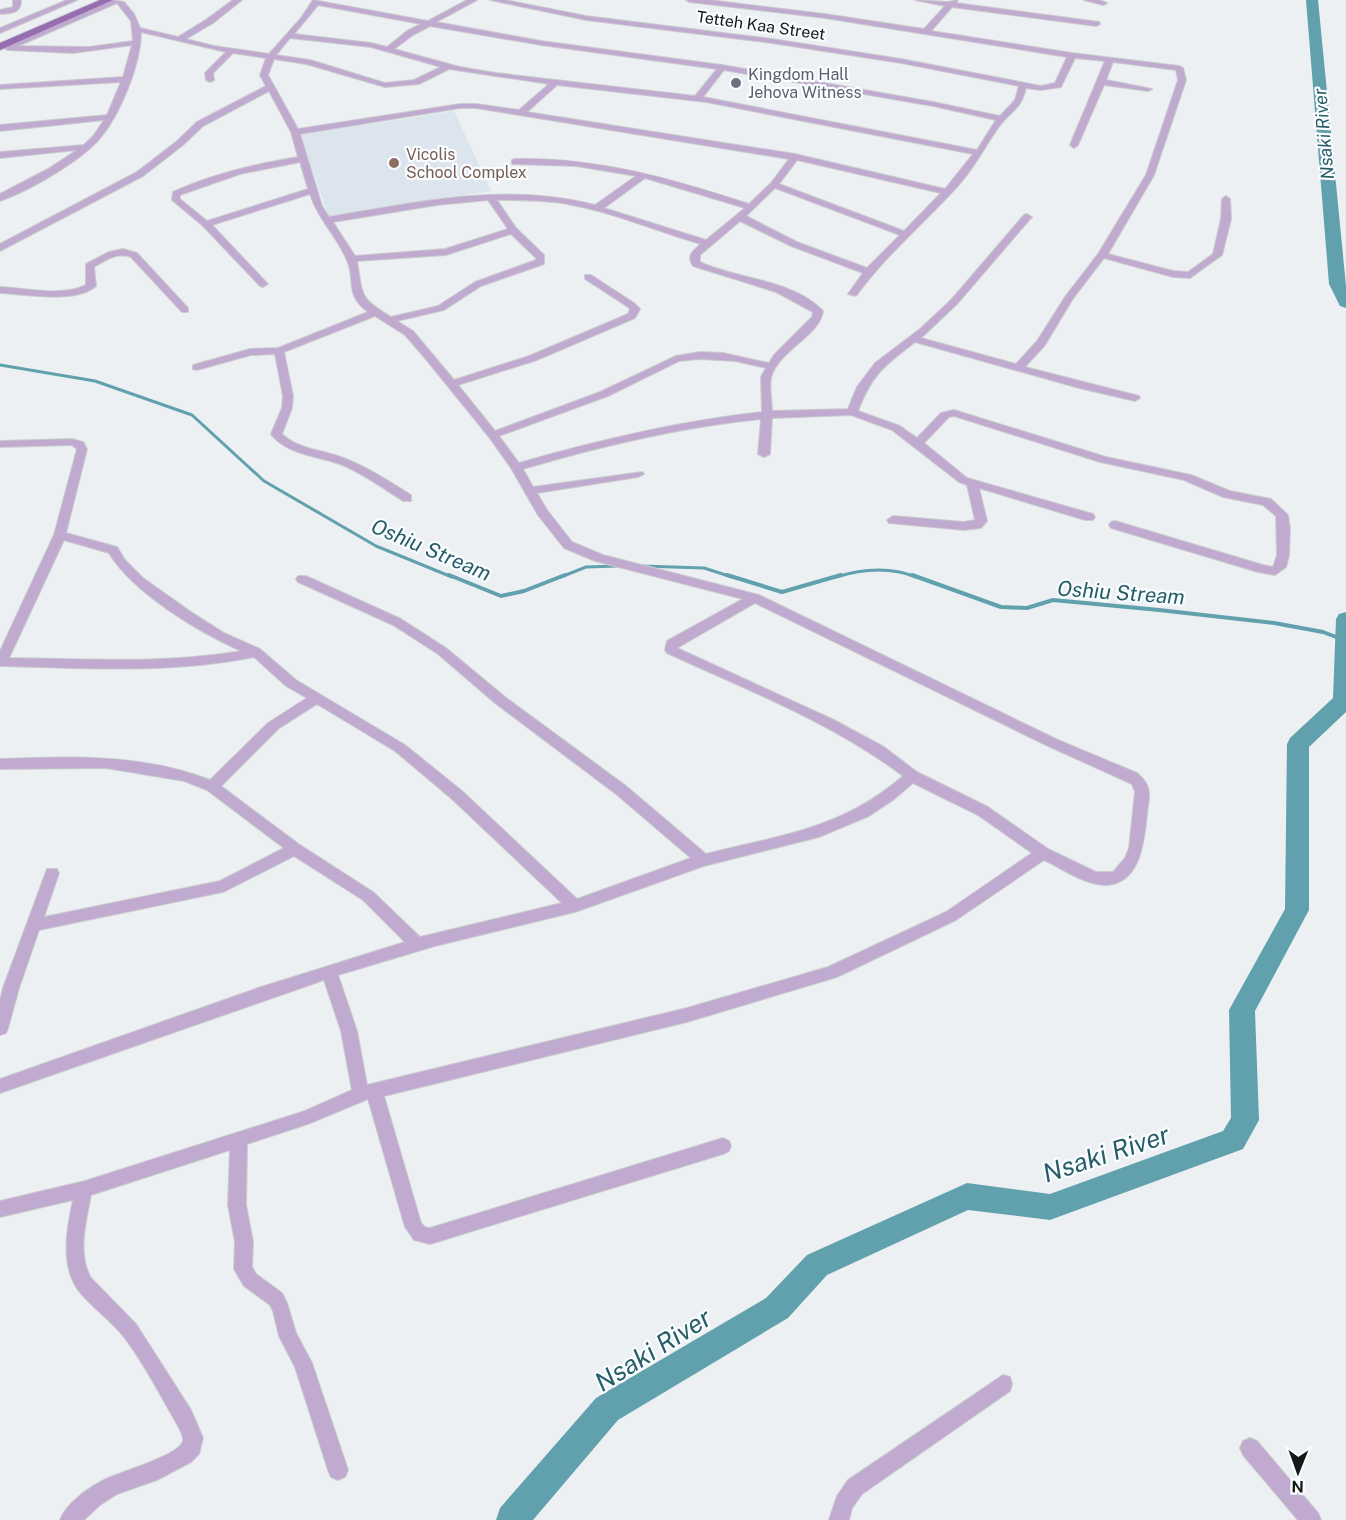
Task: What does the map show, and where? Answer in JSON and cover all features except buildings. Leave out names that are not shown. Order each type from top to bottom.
[{"type":"main road","points":[[0,37],[70,3],[83,0]]},
{"type":"main road","points":[[3,49],[108,0]]},
{"type":"street","points":[[0,12],[14,10],[17,7],[17,0]]},
{"type":"street","points":[[0,198],[59,165],[97,136],[111,117],[137,42],[137,29],[129,10],[118,0],[40,32]]},
{"type":"street","points":[[178,40],[210,21],[238,0]]},
{"type":"street","points":[[388,50],[410,33],[473,0]]},
{"type":"street","name":"Tetteh Kaa Street","points":[[494,0],[586,18],[772,40],[1041,88],[1058,85],[1072,55]]},
{"type":"street","points":[[690,0],[825,16],[1072,55],[1175,66],[1183,74],[1150,175],[1102,255],[1068,299],[1041,343],[1019,367]]},
{"type":"street","points":[[919,0],[952,2],[1096,24]]},
{"type":"street","points":[[1088,0],[1103,3]]},
{"type":"street","points":[[755,598],[671,644],[671,650],[829,723],[879,751],[912,776],[983,811],[1043,853],[1094,878],[1109,879],[1118,876],[1131,861],[1136,848],[1142,803],[1142,792],[1138,781],[1132,777],[1053,743],[755,598],[599,558],[568,544],[542,512],[516,467],[493,435],[409,333],[392,320],[362,303],[358,297],[352,259],[325,220],[312,191],[295,132],[264,75],[270,56],[303,23],[316,1],[428,24],[609,54],[722,67],[933,104],[1002,119]]},
{"type":"street","points":[[926,32],[952,2]]},
{"type":"street","points":[[0,31],[70,3]]},
{"type":"street","points":[[137,29],[231,51],[330,68],[385,85],[394,86],[427,78],[449,66]]},
{"type":"street","points":[[290,36],[336,40],[496,75],[697,99],[979,153]]},
{"type":"street","points":[[3,49],[77,50],[119,47],[137,42]]},
{"type":"street","points":[[210,80],[209,73],[231,51]]},
{"type":"street","points":[[1074,145],[1110,59]]},
{"type":"street","points":[[697,99],[722,67]]},
{"type":"street","points":[[0,87],[126,79]]},
{"type":"street","points":[[520,114],[555,82]]},
{"type":"street","points":[[1101,82],[1148,89]]},
{"type":"street","points":[[853,294],[869,272],[923,218],[979,153],[988,136],[1021,97],[1023,85]]},
{"type":"street","points":[[0,248],[140,174],[200,124],[271,87]]},
{"type":"street","points":[[295,132],[460,106],[491,108],[795,157],[946,192]]},
{"type":"street","points":[[0,128],[111,117]]},
{"type":"street","points":[[0,155],[85,147]]},
{"type":"street","points":[[764,454],[767,415],[766,377],[770,366],[818,318],[818,311],[783,292],[718,273],[696,264],[694,259],[695,254],[774,185],[795,157]]},
{"type":"street","points":[[263,284],[206,224],[176,200],[176,194],[238,172],[302,159]]},
{"type":"street","points":[[515,162],[571,162],[642,176],[751,207]]},
{"type":"street","points":[[596,209],[642,176]]},
{"type":"street","points":[[774,185],[905,234]]},
{"type":"street","points":[[206,224],[312,191]]},
{"type":"street","points":[[325,220],[490,196],[550,199],[596,209],[708,243]]},
{"type":"street","points":[[392,320],[441,308],[478,284],[541,262],[541,256],[513,230],[490,196]]},
{"type":"street","points":[[1102,255],[1173,274],[1190,274],[1217,255],[1226,219],[1226,199]]},
{"type":"street","points":[[740,217],[794,244],[869,272]]},
{"type":"street","points":[[852,412],[862,387],[879,365],[914,339],[954,302],[1027,217]]},
{"type":"street","points":[[352,259],[446,252],[513,230]]},
{"type":"street","points":[[0,290],[54,292],[89,289],[91,286],[89,266],[116,252],[124,251],[134,255],[185,310]]},
{"type":"street","points":[[452,384],[533,358],[632,315],[635,309],[631,305],[588,277]]},
{"type":"street","points":[[197,367],[250,352],[279,351],[376,312]]},
{"type":"street","points":[[914,339],[1083,386],[1135,398]]},
{"type":"street","points":[[279,351],[288,396],[287,408],[276,434],[280,440],[302,449],[339,459],[368,473],[407,498]]},
{"type":"street","points":[[493,435],[593,398],[685,357],[712,354],[732,356],[770,366]]},
{"type":"street","points":[[516,467],[598,444],[706,421],[767,415],[852,412],[881,421],[918,443],[944,466],[972,484],[1089,517]]},
{"type":"street","points":[[918,443],[945,415],[954,413],[1104,460],[1187,477],[1227,494],[1273,505],[1282,515],[1283,555],[1280,567],[1275,571],[1262,569],[1115,525]]},
{"type":"street","points":[[0,444],[72,442],[79,444],[82,449],[60,535],[0,662],[158,664],[207,661],[256,652]]},
{"type":"street","points":[[530,491],[638,474]]},
{"type":"street","points":[[893,520],[977,525],[981,521],[972,484]]},
{"type":"street","points":[[60,535],[113,550],[127,569],[157,594],[220,636],[256,652],[291,683],[400,748],[457,795],[575,906]]},
{"type":"street","points":[[302,579],[397,622],[442,651],[500,700],[621,790],[703,860]]},
{"type":"street","points":[[212,786],[273,726],[316,698]]},
{"type":"street","points":[[0,764],[106,763],[186,776],[212,786],[295,849],[368,896],[417,944]]},
{"type":"street","points":[[0,1086],[329,972],[417,944],[575,906],[703,860],[816,834],[880,803],[912,776]]},
{"type":"street","points":[[34,925],[223,886],[295,849]]},
{"type":"street","points":[[0,1209],[84,1189],[308,1117],[368,1092],[687,1014],[832,972],[951,916],[1043,853]]},
{"type":"street","points":[[0,1028],[11,988],[52,873]]},
{"type":"street","points":[[329,972],[414,1227],[420,1234],[430,1236],[723,1146]]},
{"type":"street","points":[[239,1138],[237,1205],[244,1242],[243,1269],[250,1280],[276,1299],[281,1309],[288,1336],[307,1373],[338,1470]]},
{"type":"street","points":[[70,1520],[93,1498],[112,1486],[150,1473],[184,1455],[192,1447],[193,1438],[184,1417],[130,1330],[85,1284],[78,1272],[75,1233],[84,1189]]},
{"type":"street","points":[[839,1520],[844,1503],[855,1487],[1003,1384]]},
{"type":"street","points":[[1250,1448],[1311,1520]]},
{"type":"shaded area","name":"Vicolis School Complex","points":[[454,111],[491,191],[329,218],[300,135]]},
{"type":"waterway","name":"Nsaki River","points":[[1312,0],[1337,284],[1346,303]]},
{"type":"waterway","name":"Oshiu Stream","points":[[0,365],[95,381],[192,415],[264,481],[376,546],[452,577]]},
{"type":"waterway","name":"Oshiu Stream","points":[[561,577],[586,567],[618,566]]},
{"type":"waterway","name":"Oshiu Stream","points":[[641,566],[704,568],[732,577]]},
{"type":"waterway","name":"Oshiu Stream","points":[[836,577],[876,570],[887,570],[916,577]]},
{"type":"waterway","name":"Oshiu Stream","points":[[449,575],[501,596],[524,591],[565,575]]},
{"type":"waterway","name":"Oshiu Stream","points":[[727,575],[782,592],[841,575]]},
{"type":"waterway","name":"Oshiu Stream","points":[[912,575],[1001,607],[1027,608],[1053,600],[1159,610],[1274,623],[1323,632],[1344,640]]},
{"type":"waterway","name":"Nsaki River","points":[[512,1520],[607,1409],[777,1308],[817,1265],[967,1196],[1050,1207],[1233,1140],[1245,1120],[1242,1010],[1297,910],[1298,744],[1344,701],[1346,619]]},
{"type":"place","name":"Kingdom Hall Jehova Witness","points":[[736,83]]},
{"type":"place","name":"Vicolis School Complex","points":[[394,163]]}]
